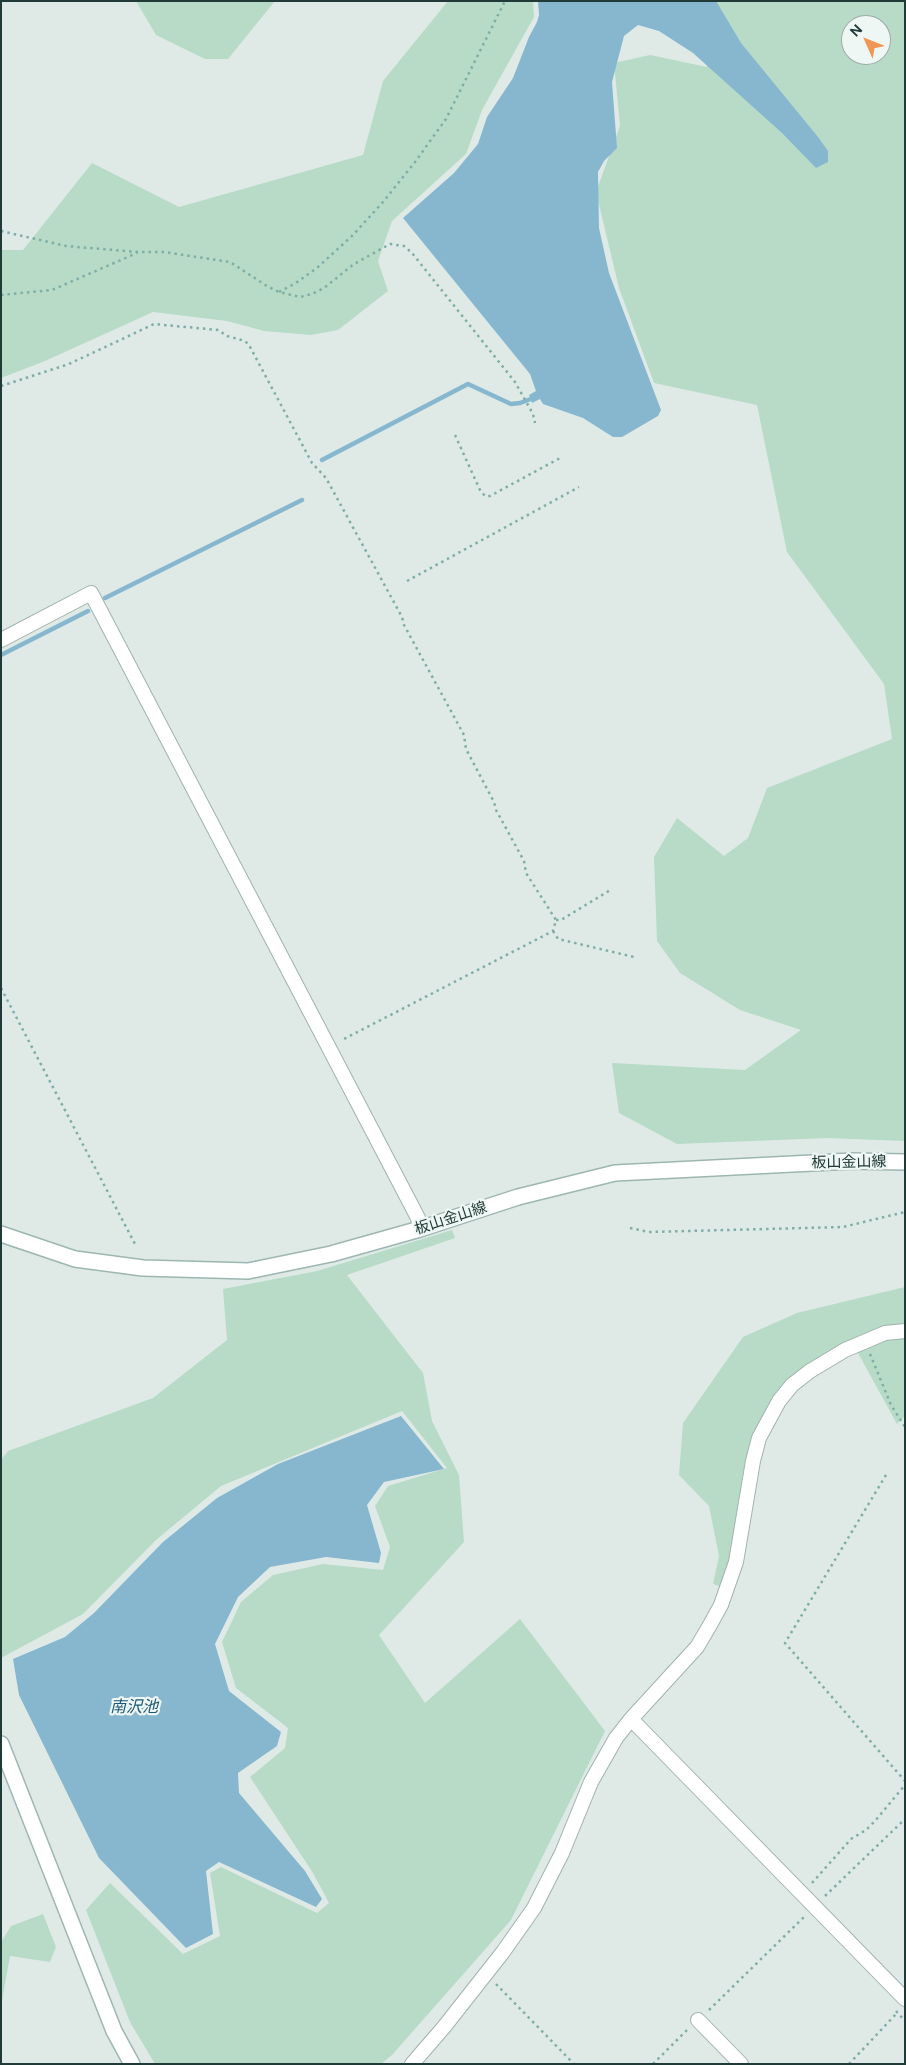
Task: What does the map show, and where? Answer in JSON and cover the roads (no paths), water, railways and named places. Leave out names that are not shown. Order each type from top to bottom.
[{"type":"main road","name":"板山金山線","points":[[1,1234],[75,1259],[143,1268],[248,1271],[331,1254],[420,1229],[518,1197],[615,1173],[852,1161],[905,1162]]},
{"type":"main road","points":[[1,1744],[114,2031],[132,2064]]},
{"type":"street","points":[[1,640],[91,593],[418,1218],[420,1229]]},
{"type":"street","points":[[412,2064],[486,1974],[534,1908],[562,1853],[603,1759],[631,1719],[697,1647],[721,1605],[736,1562],[753,1461],[759,1438],[779,1401],[792,1386],[810,1371],[845,1350],[885,1333],[905,1330]]},
{"type":"street","points":[[631,1719],[905,1999]]},
{"type":"street","points":[[698,2020],[741,2064]]},
{"type":"water","points":[[538,1],[716,1],[741,43],[828,151],[828,162],[816,168],[782,133],[693,53],[659,31],[638,25],[624,36],[612,82],[617,148],[604,161],[598,172],[599,228],[609,273],[661,410],[658,416],[622,437],[613,437],[583,418],[543,404],[540,399],[532,403],[529,395],[536,391],[530,374],[403,218],[454,173],[478,144],[487,117],[513,78],[537,22],[539,15]]},
{"type":"water","name":"南沢池","points":[[401,1416],[444,1469],[384,1482],[367,1505],[381,1553],[379,1563],[326,1557],[270,1567],[238,1597],[215,1644],[229,1691],[281,1732],[277,1746],[238,1773],[239,1793],[305,1871],[322,1899],[316,1907],[219,1862],[206,1871],[213,1934],[186,1948],[99,1858],[19,1695],[13,1659],[65,1637],[94,1613],[163,1542],[217,1498],[278,1464]]},
{"type":"waterway","points":[[322,460],[468,384],[511,404],[536,397]]},
{"type":"waterway","points":[[105,598],[302,500]]},
{"type":"waterway","points":[[1,655],[88,611]]}]
